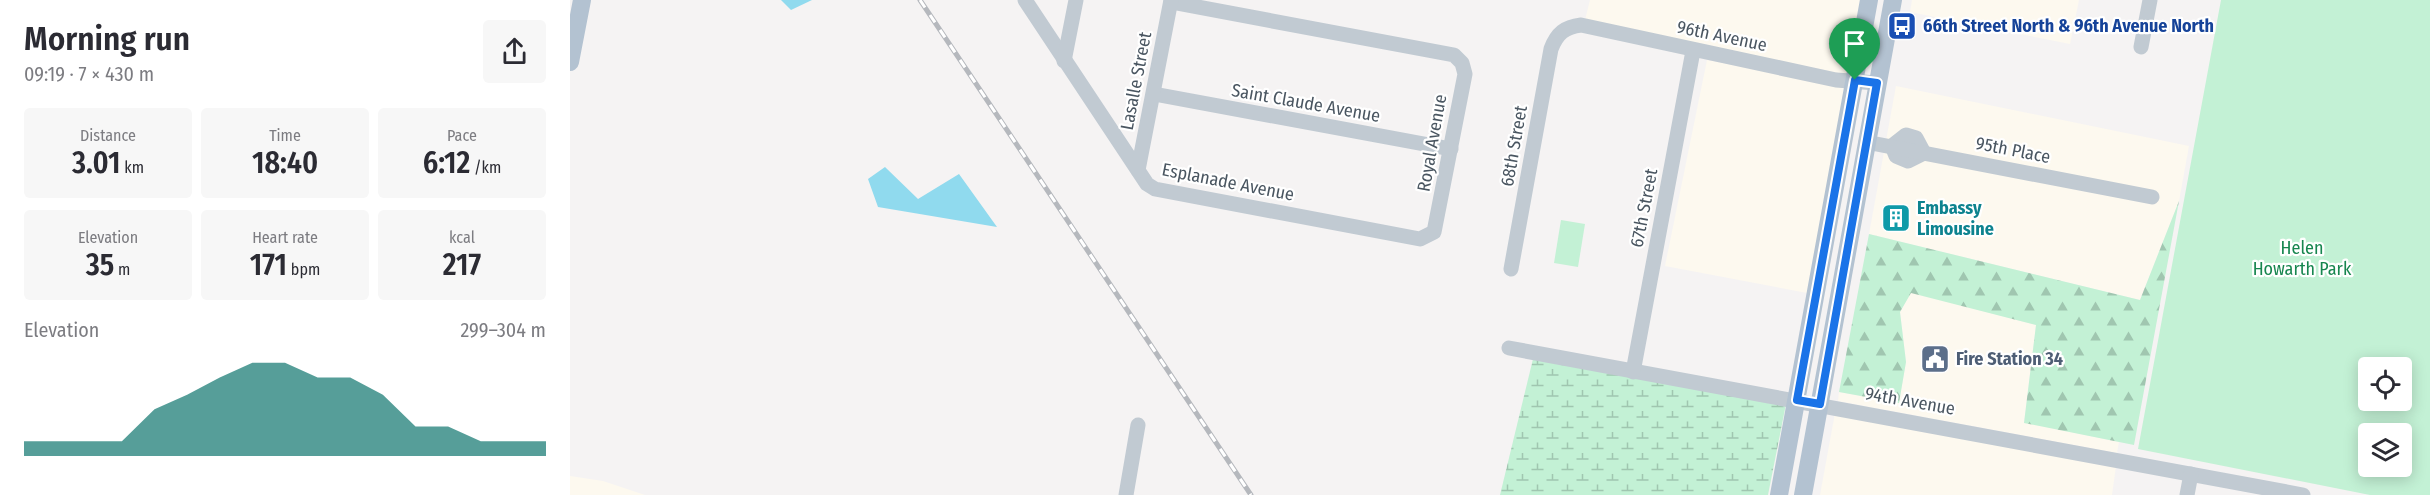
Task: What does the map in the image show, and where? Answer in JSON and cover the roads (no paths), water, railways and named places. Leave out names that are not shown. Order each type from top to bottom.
[{"type":"main road","points":[[570,62],[582,0]]},
{"type":"main road","points":[[1779,495],[1869,0]]},
{"type":"main road","points":[[1803,495],[1893,0]]},
{"type":"street","name":"Esplanade Avenue","points":[[1024,0],[1147,184],[1155,189],[1420,239],[1434,232],[1438,219]]},
{"type":"street","points":[[1064,61],[1076,0]]},
{"type":"street","points":[[2141,47],[2150,0]]},
{"type":"street","name":"Royal Avenue","points":[[1171,1],[1454,55],[1462,63],[1465,74],[1438,219]]},
{"type":"street","name":"Lasalle Street","points":[[1138,170],[1171,1]]},
{"type":"street","name":"96th Avenue","points":[[1560,32],[1569,27],[1581,26],[1836,80],[1877,83]]},
{"type":"street","name":"68th Street","points":[[1511,269],[1551,49],[1560,32]]},
{"type":"street","name":"67th Street","points":[[1633,372],[1693,51]]},
{"type":"street","name":"Saint Claude Avenue","points":[[1154,94],[1450,149]]},
{"type":"street","name":"95th Place","points":[[1866,142],[2152,197]]},
{"type":"street","name":"94th Avenue","points":[[1509,348],[2303,495]]},
{"type":"street","points":[[1126,495],[1138,425]]},
{"type":"street","points":[[2187,495],[2190,474]]},
{"type":"water","points":[[781,0],[812,0],[791,10]]},
{"type":"water","points":[[885,167],[918,199],[959,174],[997,227],[878,207],[868,179]]},
{"type":"railway","points":[[920,0],[1251,495]]},
{"type":"place","name":"66th Street North & 96th Avenue North","points":[[1902,26]]},
{"type":"place","name":"Embassy Limousine","points":[[1896,218]]},
{"type":"place","name":"Fire Station 34","points":[[1935,359]]},
{"type":"park label","name":"Helen Howarth Park","points":[[2302,258]]}]
